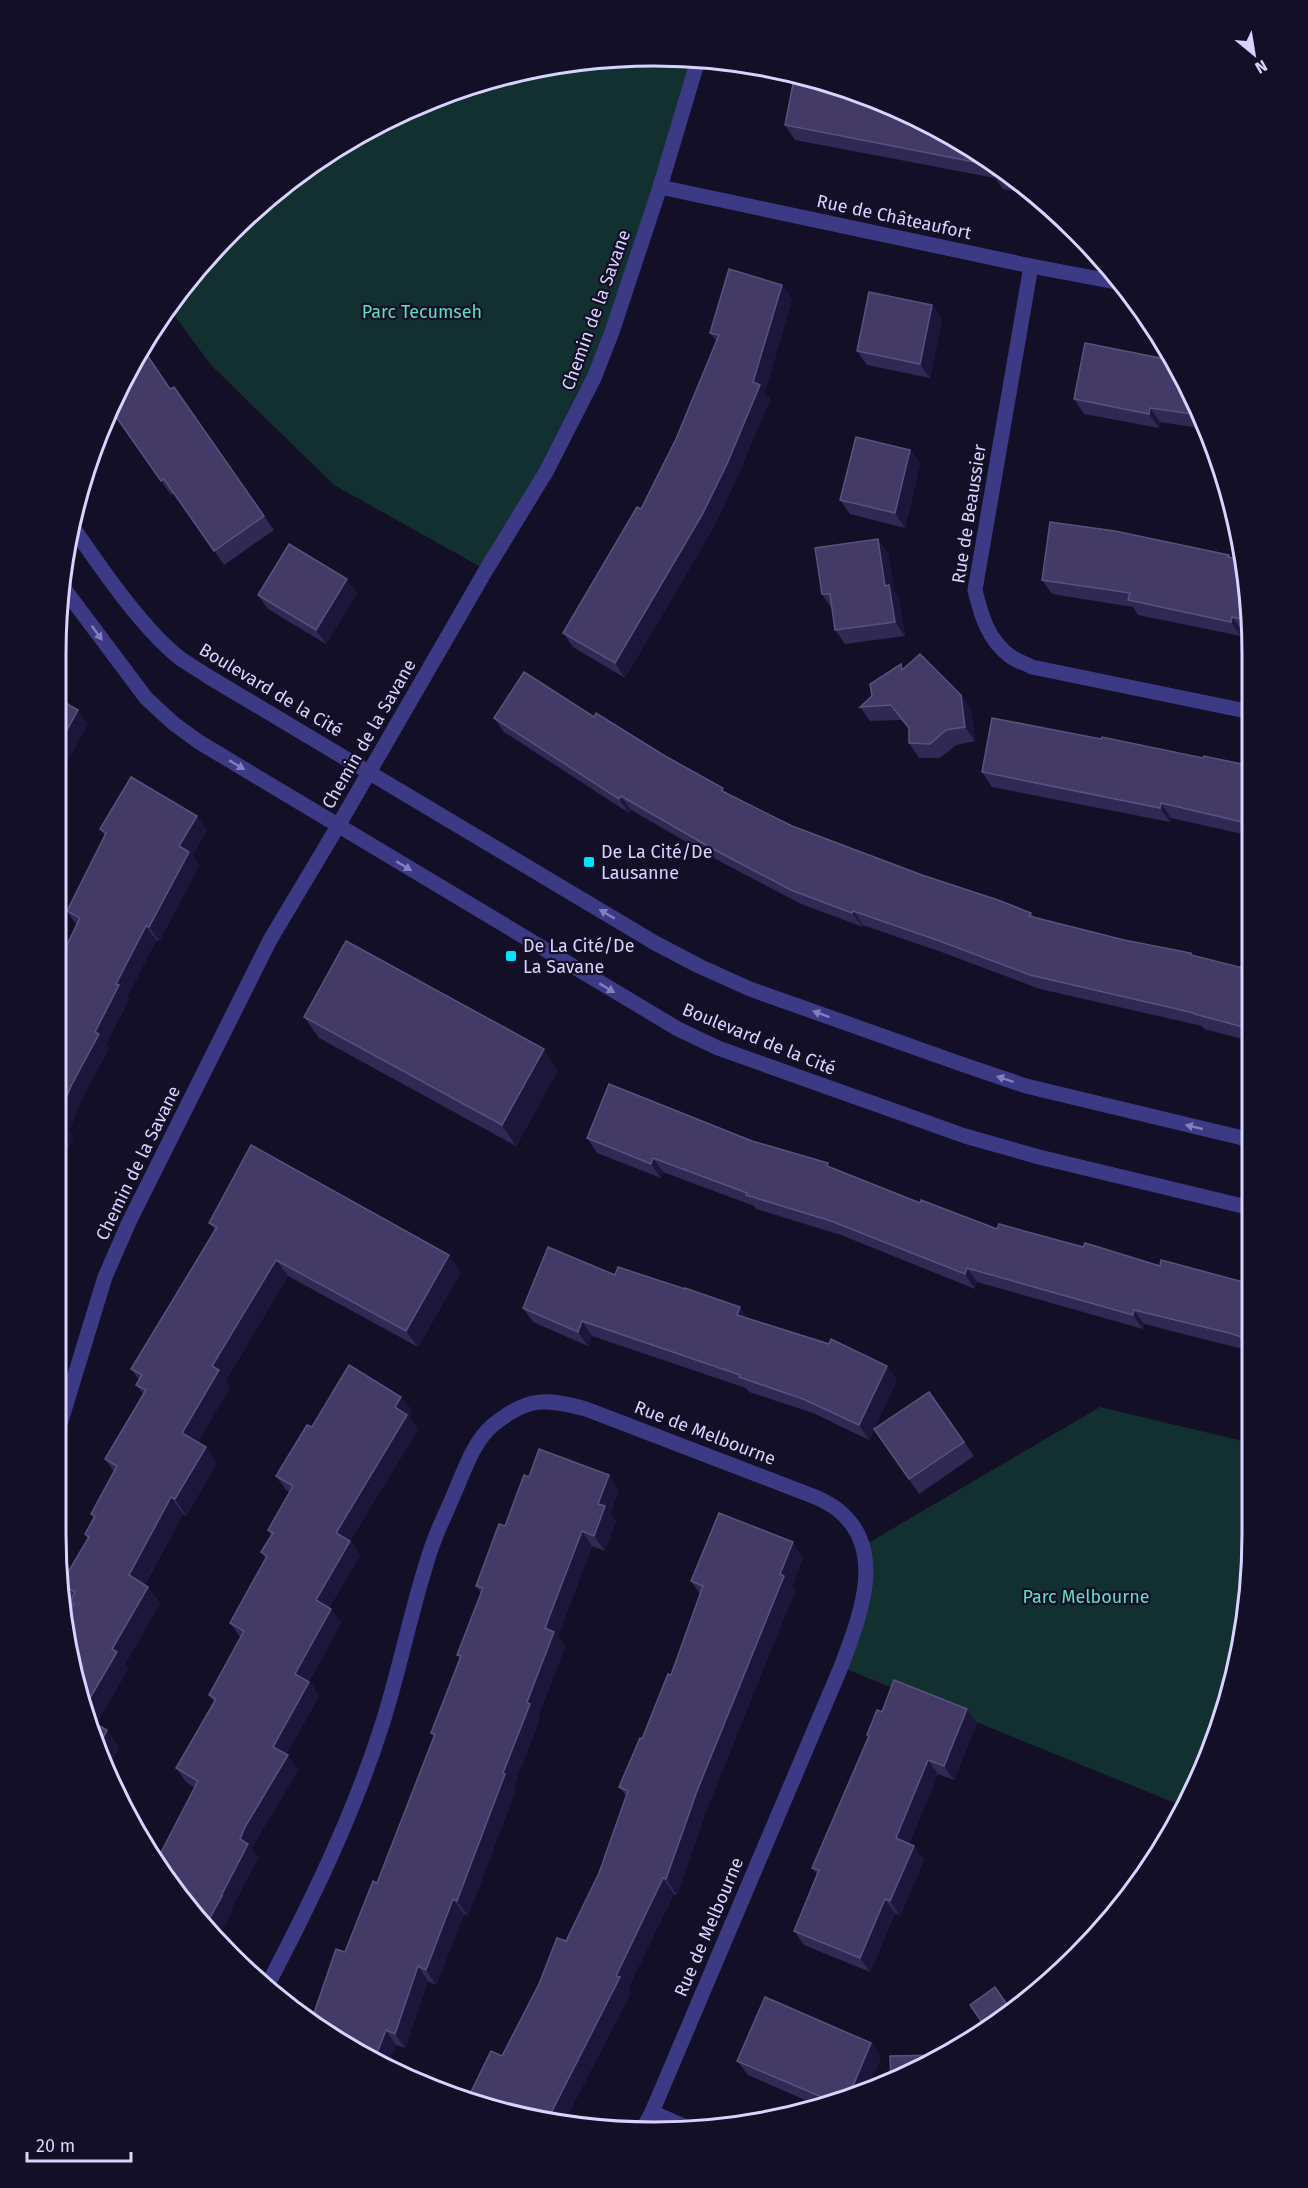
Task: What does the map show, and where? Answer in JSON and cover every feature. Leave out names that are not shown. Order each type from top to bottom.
[{"type":"street","name":"Chemin de la Savane","points":[[66,1404],[105,1277],[129,1222],[270,940],[486,570],[546,472],[594,378],[612,333],[660,187],[696,67]]},
{"type":"street","name":"Rue de Châteaufort","points":[[660,187],[1108,280]]},
{"type":"street","name":"Rue de Beaussier","points":[[1031,266],[976,581],[975,590],[982,618],[992,637],[1010,656],[1032,667],[1242,710]]},
{"type":"street","name":"Boulevard de la Cité","points":[[77,539],[152,631],[180,658],[655,943],[699,966],[750,989],[1026,1086],[1242,1138]]},
{"type":"street","name":"Boulevard de la Cité","points":[[69,594],[146,698],[199,742],[647,1012],[718,1048],[965,1136],[1039,1157],[1242,1206]]},
{"type":"street","name":"Rue de Melbourne","points":[[270,1980],[332,1856],[358,1789],[382,1725],[432,1546],[470,1458],[492,1425],[526,1404],[545,1400],[586,1409],[818,1498],[839,1511],[852,1526],[863,1546],[867,1569],[860,1616],[841,1667],[646,2122]]},
{"type":"street","points":[[652,2112],[674,2121]]},
{"type":"green space","name":"Parc Tecumseh","points":[[616,67],[696,67],[612,332],[486,570],[334,485],[211,365],[174,315],[212,266],[238,238],[266,212],[327,165],[394,127],[429,111],[502,86],[539,77]]},
{"type":"green space","name":"Parc Melbourne","points":[[1100,1407],[1242,1441],[1241,1572],[1231,1649],[1211,1723],[1177,1801],[1175,1803],[841,1667],[863,1595],[863,1546]]},
{"type":"building","points":[[793,83],[843,97],[879,111],[914,127],[977,162],[785,125]]},
{"type":"building","points":[[729,269],[782,285],[753,382],[760,385],[727,464],[702,515],[615,663],[563,633],[637,507],[641,509],[676,439],[719,335],[710,333]]},
{"type":"building","points":[[869,292],[932,305],[920,364],[857,351]]},
{"type":"building","points":[[1085,343],[1162,358],[1190,414],[1150,408],[1149,414],[1074,399]]},
{"type":"building","points":[[148,356],[170,389],[174,387],[264,516],[214,551],[164,479],[161,481],[116,417]]},
{"type":"building","points":[[856,437],[910,450],[895,513],[840,500]]},
{"type":"building","points":[[1050,522],[1115,531],[1229,555],[1228,557],[1234,558],[1241,619],[1232,617],[1231,622],[1128,600],[1130,593],[1042,580]]},
{"type":"building","points":[[878,539],[885,586],[889,585],[895,622],[835,630],[830,594],[822,594],[815,548]]},
{"type":"building","points":[[289,544],[347,579],[316,630],[258,595]]},
{"type":"building","points":[[920,654],[961,695],[965,727],[946,730],[930,744],[909,743],[909,728],[891,705],[860,707],[872,696],[870,684],[901,664],[902,670]]},
{"type":"building","points":[[524,672],[594,717],[596,713],[665,756],[723,788],[722,791],[792,826],[922,875],[998,900],[1031,913],[1029,916],[1124,940],[1191,953],[1191,955],[1242,968],[1242,1027],[1194,1013],[1030,975],[791,890],[713,849],[621,796],[619,799],[494,718]]},
{"type":"building","points":[[66,703],[78,710],[66,732]]},
{"type":"building","points":[[992,718],[1101,739],[1102,737],[1203,758],[1204,756],[1242,764],[1242,822],[1161,803],[1160,808],[982,772]]},
{"type":"building","points":[[131,777],[197,816],[179,846],[189,852],[149,927],[146,926],[116,984],[119,985],[95,1032],[99,1034],[66,1098],[66,947],[80,918],[67,911],[106,833],[100,829]]},
{"type":"building","points":[[346,941],[544,1049],[502,1125],[304,1017]]},
{"type":"building","points":[[609,1084],[752,1141],[828,1163],[827,1166],[920,1203],[921,1200],[997,1229],[999,1224],[1083,1247],[1085,1243],[1160,1266],[1161,1260],[1242,1282],[1242,1337],[1134,1310],[1133,1315],[967,1268],[965,1274],[831,1221],[746,1195],[747,1193],[653,1158],[651,1164],[587,1138]]},
{"type":"building","points":[[251,1145],[449,1255],[406,1331],[276,1260],[212,1366],[219,1370],[182,1433],[206,1447],[175,1499],[171,1497],[129,1575],[148,1587],[112,1649],[117,1652],[90,1699],[77,1649],[71,1611],[74,1604],[70,1602],[75,1592],[69,1588],[67,1574],[89,1537],[85,1534],[95,1516],[91,1514],[117,1466],[105,1459],[146,1390],[136,1385],[142,1375],[131,1369],[217,1227],[209,1223]]},
{"type":"building","points":[[548,1247],[615,1275],[618,1267],[740,1307],[737,1315],[829,1344],[831,1339],[887,1366],[859,1425],[803,1399],[739,1377],[740,1375],[582,1321],[578,1332],[523,1308]]},
{"type":"building","points":[[349,1365],[401,1397],[395,1407],[407,1415],[336,1533],[350,1541],[316,1600],[331,1609],[295,1674],[309,1682],[273,1747],[288,1755],[245,1827],[240,1839],[248,1844],[209,1919],[160,1853],[198,1781],[176,1768],[216,1699],[209,1695],[244,1631],[230,1623],[267,1556],[261,1552],[273,1533],[268,1530],[293,1486],[276,1476],[307,1425],[312,1427]]},
{"type":"building","points":[[929,1392],[964,1442],[909,1479],[874,1429]]},
{"type":"building","points":[[539,1449],[609,1475],[598,1504],[605,1506],[594,1536],[582,1531],[545,1628],[554,1632],[527,1702],[530,1704],[503,1773],[505,1774],[457,1901],[453,1899],[426,1970],[418,1966],[395,2034],[386,2030],[377,2052],[313,2013],[336,1949],[345,1952],[373,1881],[377,1883],[435,1734],[431,1733],[461,1656],[457,1655],[483,1588],[476,1586],[499,1524],[505,1526],[524,1475],[529,1477]]},
{"type":"building","points":[[719,1513],[793,1542],[780,1574],[784,1576],[697,1791],[666,1879],[663,1878],[616,1976],[620,1977],[551,2113],[471,2093],[491,2051],[502,2056],[539,1984],[557,1938],[566,1941],[599,1873],[628,1791],[619,1787],[640,1738],[642,1739],[668,1674],[671,1675],[703,1586],[691,1581]]},
{"type":"building","points":[[894,1680],[967,1709],[944,1766],[928,1760],[896,1838],[914,1846],[890,1901],[885,1899],[860,1958],[794,1931],[819,1870],[812,1868],[869,1736],[867,1735],[877,1710],[882,1712]]},
{"type":"building","points":[[98,1725],[107,1730],[103,1738]]},
{"type":"building","points":[[995,1987],[1007,2004],[982,2022],[970,2005]]},
{"type":"building","points":[[765,1997],[871,2043],[852,2087],[822,2097],[737,2061]]},
{"type":"building","points":[[925,2055],[891,2072],[890,2056]]},
{"type":"place","name":"De La Cité/De Lausanne","points":[[589,862]]},
{"type":"place","name":"De La Cité/De La Savane","points":[[511,956]]}]
